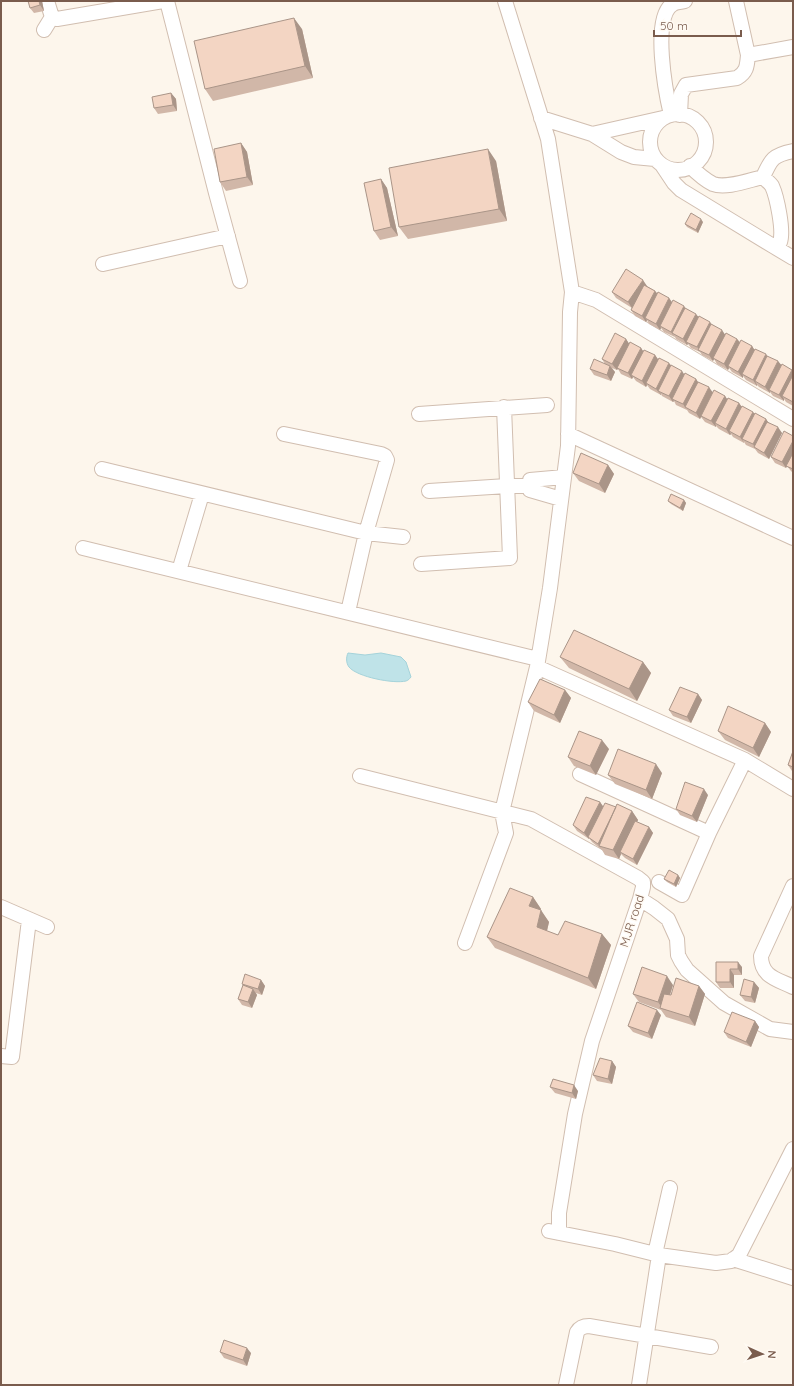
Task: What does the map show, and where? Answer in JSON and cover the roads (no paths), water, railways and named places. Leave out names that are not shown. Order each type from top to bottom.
[{"type":"street","points":[[47,1],[52,18]]},
{"type":"street","points":[[52,18],[57,19],[163,1]]},
{"type":"street","points":[[168,1],[240,281]]},
{"type":"street","points":[[465,943],[506,834],[502,812],[537,663],[550,588],[568,446],[570,312],[572,292],[548,139],[505,1]]},
{"type":"street","points":[[671,116],[662,60],[663,21],[667,10],[673,4],[685,1]]},
{"type":"street","points":[[736,1],[748,55],[744,74],[737,78],[686,85],[671,116],[656,125],[651,133],[651,151],[674,183],[681,190],[793,258]]},
{"type":"street","points":[[44,30],[52,18]]},
{"type":"street","points":[[748,55],[793,47]]},
{"type":"street","points":[[541,118],[592,134],[621,152],[634,157],[659,162],[670,169],[679,170],[696,163],[702,156],[705,148],[703,129],[690,116],[671,116],[592,134]]},
{"type":"street","points":[[690,166],[708,181],[713,184],[723,186],[763,177],[772,160],[779,154],[793,151]]},
{"type":"street","points":[[763,177],[771,184],[777,200],[781,238],[777,244],[773,246]]},
{"type":"street","points":[[103,264],[228,236]]},
{"type":"street","points":[[572,292],[596,300],[793,418]]},
{"type":"street","points":[[419,414],[547,405]]},
{"type":"street","points":[[421,564],[510,558],[504,407]]},
{"type":"street","points":[[284,434],[385,456],[386,460],[366,533],[348,612]]},
{"type":"street","points":[[568,434],[793,538]]},
{"type":"street","points":[[102,469],[366,533],[403,537]]},
{"type":"street","points":[[561,499],[530,490],[530,480],[564,477]]},
{"type":"street","points":[[429,491],[530,486]]},
{"type":"street","points":[[179,571],[202,494]]},
{"type":"street","points":[[83,548],[348,612],[537,663],[745,760],[793,789]]},
{"type":"street","points":[[659,882],[682,895],[709,833],[745,760]]},
{"type":"street","points":[[580,774],[709,833]]},
{"type":"street","name":"MJR road","points":[[360,776],[531,819],[638,878],[642,882],[643,887],[640,899],[592,1041],[575,1114],[559,1213],[554,1232],[615,1244],[657,1255]]},
{"type":"street","points":[[793,886],[761,956],[763,970],[768,975],[793,987]]},
{"type":"street","points":[[640,899],[668,919],[677,939],[677,950],[680,961],[687,970],[724,1003],[770,1030],[793,1032]]},
{"type":"street","points":[[1,907],[47,927]]},
{"type":"street","points":[[1,1056],[12,1057],[29,920]]},
{"type":"street","points":[[657,1255],[716,1263],[733,1259],[739,1255],[793,1149]]},
{"type":"street","points":[[639,1385],[647,1337],[657,1255],[670,1188]]},
{"type":"street","points":[[733,1259],[793,1278]]},
{"type":"street","points":[[566,1385],[577,1332],[583,1326],[711,1348]]},
{"type":"water","points":[[348,653],[365,655],[381,653],[401,657],[406,662],[411,677],[406,681],[400,682],[385,681],[367,677],[353,671],[349,667],[347,660]]}]
